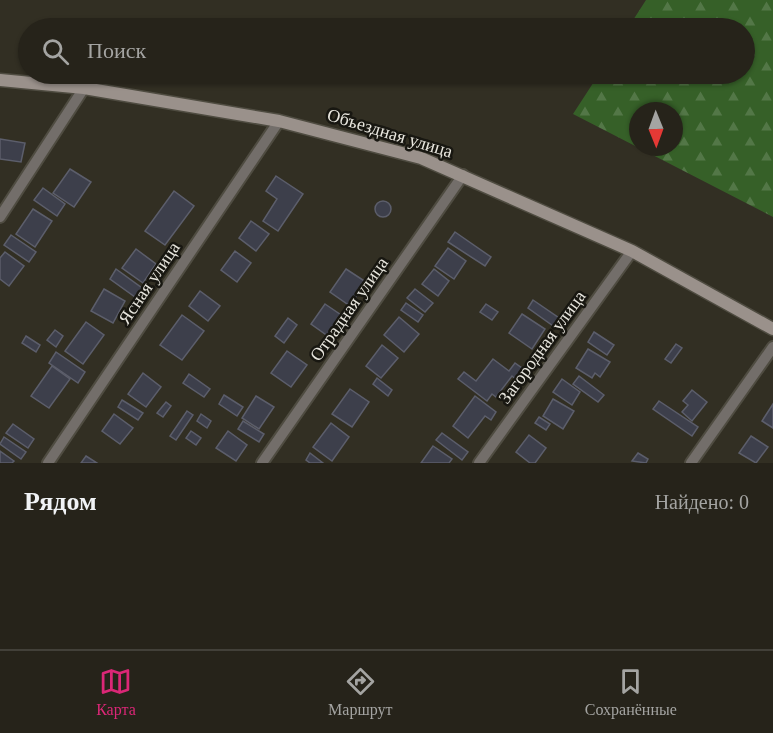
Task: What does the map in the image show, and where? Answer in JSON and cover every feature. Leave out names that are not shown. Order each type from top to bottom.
[{"type":"main road","name":"Объездная улица","points":[[0,80],[18,82]]},
{"type":"main road","name":"Объездная улица","points":[[42,84],[84,88],[279,120],[421,158],[632,251],[773,329]]},
{"type":"street","points":[[0,218],[84,88]]},
{"type":"street","name":"Ясная улица","points":[[48,463],[279,120]]},
{"type":"street","name":"Отрадная улица","points":[[262,463],[463,175]]},
{"type":"street","name":"Загородная улица","points":[[479,463],[632,251]]},
{"type":"street","points":[[691,463],[773,347]]},
{"type":"green space","points":[[646,0],[773,0],[773,217],[655,156],[683,156],[683,102],[629,102],[629,143],[573,114],[592,84],[755,84],[755,18],[634,18]]},
{"type":"building","points":[[0,139],[25,143],[21,162],[0,159]]},
{"type":"building","points":[[70,169],[91,182],[74,207],[53,193]]},
{"type":"building","points":[[276,176],[303,194],[278,231],[263,221],[277,199],[266,191]]},
{"type":"building","points":[[43,188],[65,204],[57,216],[34,200]]},
{"type":"building","points":[[174,191],[194,206],[165,245],[145,231]]},
{"type":"building","points":[[383,201],[389,203],[391,209],[389,215],[383,217],[377,215],[375,209],[377,203]]},
{"type":"building","points":[[33,209],[52,221],[35,247],[16,234]]},
{"type":"building","points":[[251,221],[269,234],[256,251],[239,238]]},
{"type":"building","points":[[455,232],[491,257],[485,266],[448,242]]},
{"type":"building","points":[[11,235],[36,252],[29,262],[4,245]]},
{"type":"building","points":[[448,248],[466,261],[454,279],[435,266]]},
{"type":"building","points":[[136,249],[156,264],[143,283],[122,268]]},
{"type":"building","points":[[235,251],[251,263],[237,282],[221,270]]},
{"type":"building","points":[[5,252],[24,266],[9,286],[0,279],[0,258]]},
{"type":"building","points":[[116,269],[142,288],[135,297],[110,279]]},
{"type":"building","points":[[346,269],[366,282],[350,306],[330,292]]},
{"type":"building","points":[[434,269],[449,281],[438,296],[422,284]]},
{"type":"building","points":[[104,289],[125,301],[113,323],[91,311]]},
{"type":"building","points":[[415,289],[433,303],[425,312],[407,298]]},
{"type":"building","points":[[200,291],[220,306],[208,321],[189,306]]},
{"type":"building","points":[[533,300],[562,320],[556,328],[528,308]]},
{"type":"building","points":[[406,303],[423,315],[418,322],[401,310]]},
{"type":"building","points":[[325,304],[347,319],[332,339],[311,324]]},
{"type":"building","points":[[486,304],[498,312],[492,320],[480,312]]},
{"type":"building","points":[[522,314],[545,329],[532,349],[509,333]]},
{"type":"building","points":[[182,315],[204,331],[182,360],[160,345]]},
{"type":"building","points":[[399,317],[419,334],[404,352],[384,335]]},
{"type":"building","points":[[288,318],[297,325],[284,343],[275,336]]},
{"type":"building","points":[[86,322],[104,335],[83,364],[65,351]]},
{"type":"building","points":[[55,330],[63,336],[56,347],[47,340]]},
{"type":"building","points":[[594,332],[614,345],[607,355],[588,342]]},
{"type":"building","points":[[26,336],[40,345],[36,352],[22,343]]},
{"type":"building","points":[[676,344],[682,348],[671,363],[665,359]]},
{"type":"building","points":[[382,345],[398,358],[381,378],[366,366]]},
{"type":"building","points":[[588,349],[610,362],[600,377],[595,373],[592,378],[576,368]]},
{"type":"building","points":[[287,351],[307,365],[291,387],[271,373]]},
{"type":"building","points":[[56,352],[85,372],[78,383],[49,363]]},
{"type":"building","points":[[493,359],[509,371],[515,363],[526,371],[518,381],[512,376],[496,397],[492,394],[487,401],[458,379],[464,372],[476,381]]},
{"type":"building","points":[[52,366],[70,379],[49,408],[31,396]]},
{"type":"building","points":[[143,373],[161,387],[146,407],[128,394]]},
{"type":"building","points":[[189,374],[210,389],[204,397],[183,383]]},
{"type":"building","points":[[579,376],[604,395],[598,402],[573,384]]},
{"type":"building","points":[[377,378],[392,390],[388,396],[373,384]]},
{"type":"building","points":[[562,379],[580,392],[572,405],[553,392]]},
{"type":"building","points":[[350,389],[369,402],[352,427],[332,414]]},
{"type":"building","points":[[692,390],[707,402],[692,421],[682,412],[688,405],[683,401]]},
{"type":"building","points":[[224,395],[243,407],[237,416],[219,404]]},
{"type":"building","points":[[256,396],[274,407],[259,429],[242,418]]},
{"type":"building","points":[[475,396],[496,412],[491,420],[485,416],[468,438],[453,426]]},
{"type":"building","points":[[553,399],[574,411],[563,429],[543,416]]},
{"type":"building","points":[[122,400],[143,413],[138,420],[118,407]]},
{"type":"building","points":[[659,401],[698,427],[692,436],[653,409]]},
{"type":"building","points":[[166,402],[171,406],[163,417],[157,413]]},
{"type":"building","points":[[773,404],[773,428],[762,421]]},
{"type":"building","points":[[187,411],[193,415],[176,440],[170,436]]},
{"type":"building","points":[[114,414],[133,428],[120,444],[102,431]]},
{"type":"building","points":[[201,414],[211,421],[207,428],[197,421]]},
{"type":"building","points":[[539,417],[550,424],[546,430],[535,423]]},
{"type":"building","points":[[243,421],[264,434],[259,442],[238,429]]},
{"type":"building","points":[[331,423],[349,437],[332,461],[313,447]]},
{"type":"building","points":[[13,424],[34,439],[28,448],[6,433]]},
{"type":"building","points":[[191,431],[201,438],[196,445],[186,438]]},
{"type":"building","points":[[228,431],[247,445],[236,461],[216,448]]},
{"type":"building","points":[[442,433],[468,452],[462,460],[436,440]]},
{"type":"building","points":[[529,435],[546,448],[535,463],[530,463],[516,452]]},
{"type":"building","points":[[751,436],[768,447],[756,463],[739,453]]},
{"type":"building","points":[[4,437],[26,452],[21,459],[0,444]]},
{"type":"building","points":[[433,446],[452,459],[449,463],[421,463]]},
{"type":"building","points":[[0,451],[14,461],[0,463]]},
{"type":"building","points":[[310,453],[323,463],[310,463],[306,460]]},
{"type":"building","points":[[638,453],[648,459],[646,463],[632,461]]},
{"type":"building","points":[[86,456],[97,463],[81,463]]}]
